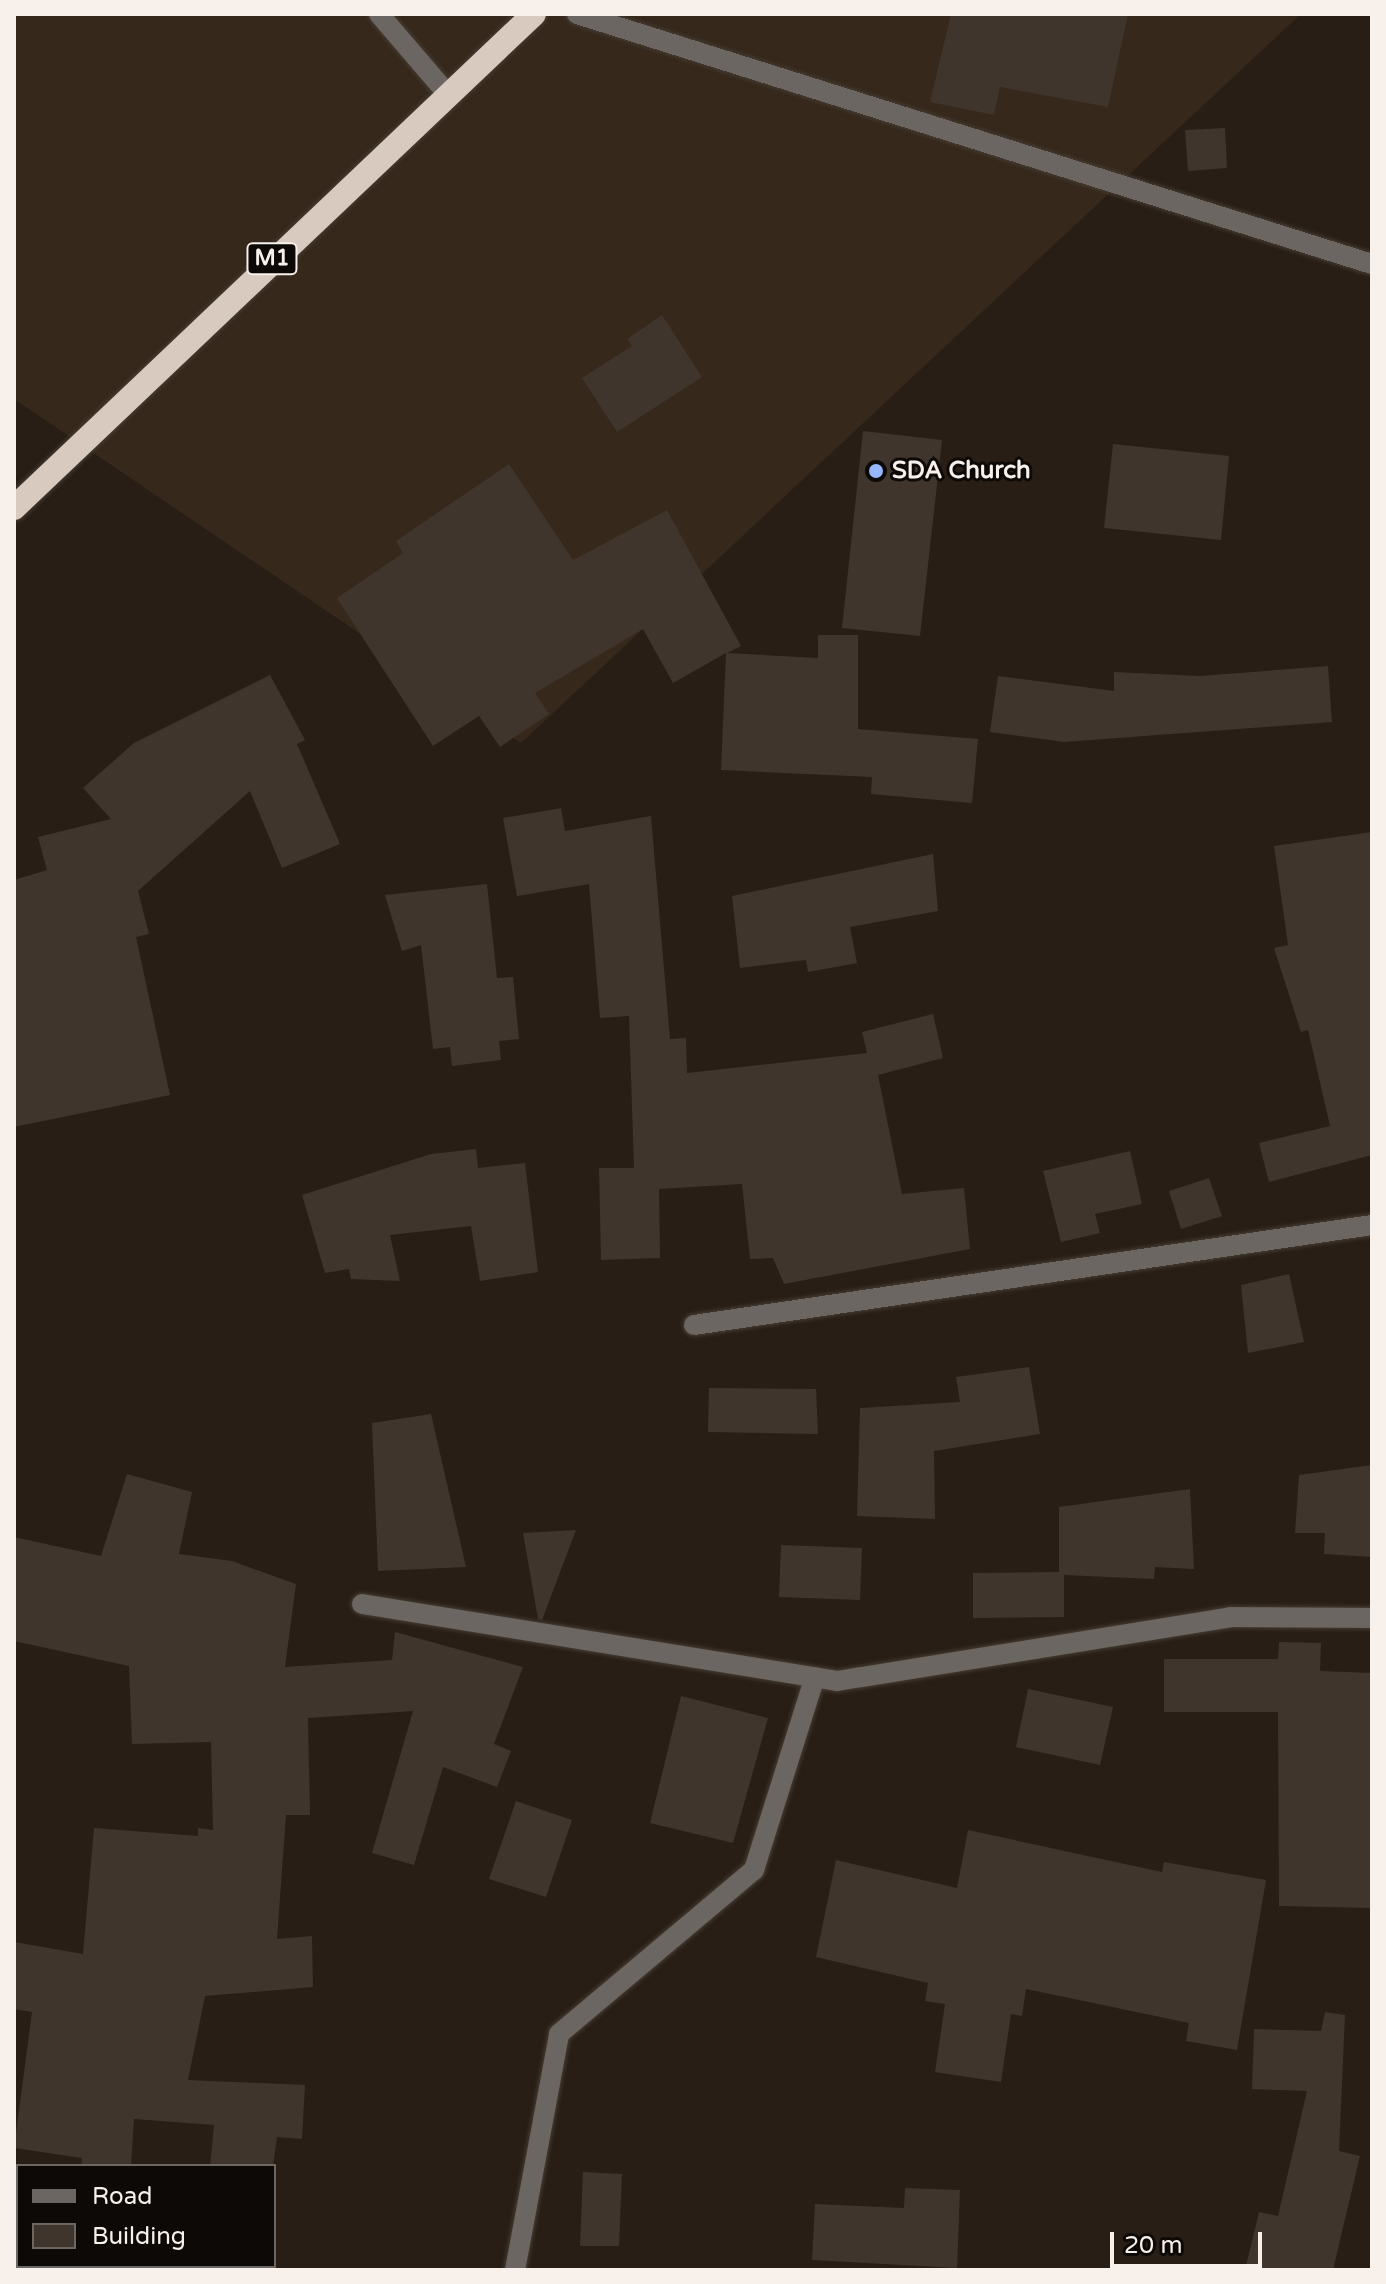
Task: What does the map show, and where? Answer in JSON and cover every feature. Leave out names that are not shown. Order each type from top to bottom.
[{"type":"highway","name":"M1","points":[[14,508],[445,91],[534,14]]},
{"type":"street","points":[[379,14],[445,91]]},
{"type":"street","points":[[577,14],[1372,264]]},
{"type":"street","points":[[694,1325],[1372,1225]]},
{"type":"street","points":[[362,1604],[837,1681],[1230,1617],[1372,1618]]},
{"type":"street","points":[[515,2270],[559,2034],[754,1870],[815,1677]]},
{"type":"shaded area","points":[[14,14],[1301,14],[521,743],[14,399]]},
{"type":"building","points":[[951,14],[1128,14],[1108,107],[1000,87],[994,115],[930,102]]},
{"type":"building","points":[[1225,128],[1227,168],[1188,171],[1185,130]]},
{"type":"building","points":[[662,315],[702,377],[617,432],[582,378],[632,346],[627,339]]},
{"type":"building","points":[[863,431],[942,440],[920,636],[842,628]]},
{"type":"building","points":[[1113,444],[1229,456],[1221,540],[1104,528]]},
{"type":"building","points":[[509,464],[573,560],[667,510],[741,646],[727,653],[818,658],[818,635],[858,635],[858,729],[978,739],[972,803],[871,794],[872,777],[721,770],[726,653],[673,683],[643,629],[535,693],[549,714],[500,747],[479,716],[433,746],[337,598],[403,553],[396,541]]},
{"type":"building","points":[[1328,666],[1332,722],[1064,742],[990,732],[998,676],[1114,691],[1114,672],[1200,676]]},
{"type":"building","points":[[270,675],[305,740],[297,744],[340,844],[282,868],[250,791],[138,891],[149,934],[136,937],[170,1095],[14,1127],[14,880],[47,870],[38,837],[111,819],[83,788],[134,743]]},
{"type":"building","points":[[561,808],[565,831],[651,816],[670,1039],[686,1038],[687,1073],[867,1053],[862,1032],[933,1014],[943,1058],[878,1075],[902,1194],[964,1188],[970,1249],[784,1284],[773,1258],[750,1259],[742,1184],[659,1189],[660,1258],[601,1260],[599,1168],[634,1168],[629,1016],[600,1018],[589,884],[517,896],[503,818]]},
{"type":"building","points":[[1372,832],[1372,1155],[1269,1182],[1259,1143],[1330,1126],[1308,1030],[1301,1032],[1274,948],[1288,945],[1274,846]]},
{"type":"building","points":[[933,854],[938,911],[850,927],[857,963],[808,972],[806,960],[740,968],[732,896]]},
{"type":"building","points":[[487,884],[497,978],[513,977],[519,1039],[499,1041],[501,1060],[452,1066],[450,1047],[433,1049],[421,945],[402,951],[385,895]]},
{"type":"building","points":[[476,1149],[478,1168],[525,1163],[538,1272],[480,1281],[471,1226],[390,1235],[400,1281],[351,1279],[349,1269],[325,1273],[302,1195],[431,1154]]},
{"type":"building","points":[[1130,1151],[1142,1204],[1095,1214],[1100,1233],[1061,1242],[1043,1171]]},
{"type":"building","points":[[1209,1178],[1222,1216],[1181,1229],[1169,1191]]},
{"type":"building","points":[[1289,1274],[1304,1342],[1248,1353],[1241,1285]]},
{"type":"building","points":[[1029,1367],[1040,1434],[934,1451],[935,1519],[857,1516],[860,1408],[960,1402],[956,1377]]},
{"type":"building","points":[[709,1388],[816,1389],[818,1434],[708,1432]]},
{"type":"building","points":[[431,1414],[466,1567],[378,1571],[372,1423]]},
{"type":"building","points":[[1372,1465],[1372,1557],[1324,1554],[1325,1533],[1295,1533],[1299,1475]]},
{"type":"building","points":[[127,1474],[192,1492],[179,1554],[232,1561],[296,1584],[285,1667],[392,1660],[395,1632],[523,1667],[494,1744],[511,1751],[497,1787],[443,1767],[414,1865],[372,1853],[413,1711],[308,1718],[310,1815],[286,1815],[277,1939],[312,1936],[313,1987],[205,1996],[188,2080],[305,2085],[302,2139],[277,2137],[273,2164],[210,2164],[214,2125],[134,2119],[131,2164],[81,2164],[82,2158],[14,2148],[32,2012],[14,2009],[14,1942],[83,1954],[94,1828],[198,1836],[198,1828],[213,1830],[211,1742],[132,1744],[129,1666],[14,1641],[14,1537],[101,1556]]},
{"type":"building","points":[[1190,1489],[1194,1569],[1155,1567],[1154,1579],[1064,1575],[1064,1617],[973,1618],[973,1573],[1059,1572],[1059,1507]]},
{"type":"building","points":[[576,1530],[542,1620],[538,1619],[523,1533]]},
{"type":"building","points":[[781,1545],[862,1548],[860,1600],[779,1597]]},
{"type":"building","points":[[1279,1642],[1321,1643],[1320,1671],[1372,1673],[1372,1908],[1279,1906],[1278,1712],[1164,1712],[1164,1659],[1278,1659]]},
{"type":"building","points":[[1028,1689],[1113,1707],[1100,1765],[1016,1747]]},
{"type":"building","points":[[681,1696],[768,1718],[733,1843],[650,1823]]},
{"type":"building","points":[[516,1801],[572,1820],[546,1897],[489,1879]]},
{"type":"building","points":[[968,1830],[1162,1872],[1164,1862],[1266,1880],[1237,2050],[1186,2041],[1189,2023],[1026,1989],[1022,2016],[1011,2014],[1001,2082],[935,2072],[945,2004],[925,2001],[928,1983],[816,1957],[836,1860],[957,1888]]},
{"type":"building","points":[[1325,2012],[1345,2015],[1339,2151],[1360,2156],[1333,2270],[1245,2270],[1259,2212],[1278,2216],[1307,2091],[1252,2089],[1254,2029],[1321,2031]]},
{"type":"building","points":[[583,2172],[622,2174],[619,2246],[580,2246]]},
{"type":"building","points":[[905,2188],[960,2190],[957,2268],[812,2260],[815,2204],[904,2208]]},
{"type":"place","name":"SDA Church","points":[[876,471]]}]
